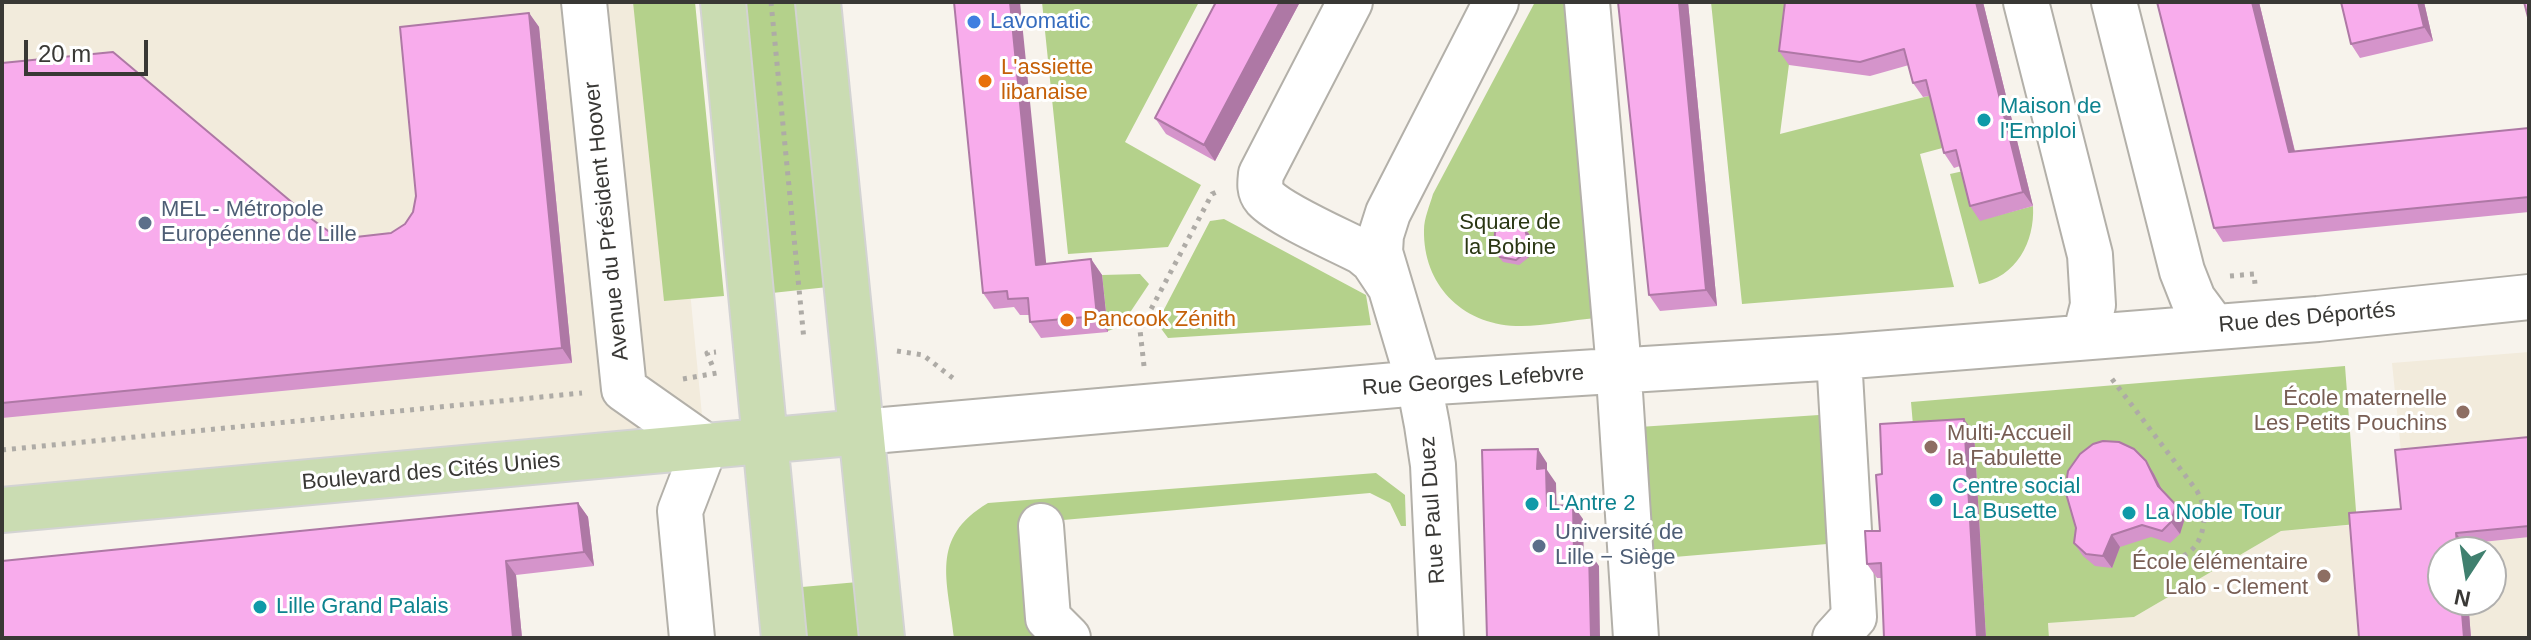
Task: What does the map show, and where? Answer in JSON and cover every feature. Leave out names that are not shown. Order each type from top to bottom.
[{"type":"main road","points":[[723,2],[784,638]]},
{"type":"main road","points":[[818,2],[882,638]]},
{"type":"main road","name":"Boulevard des Cités Unies","points":[[2,510],[861,432]]},
{"type":"street","name":"Avenue du Président Hoover","points":[[584,2],[624,389],[705,446]]},
{"type":"street","points":[[1350,2],[1261,174],[1260,187],[1264,197],[1279,209],[1362,252],[1373,261],[1389,285]]},
{"type":"street","name":"Rue Paul Duez","points":[[1441,638],[1433,465],[1419,383],[1380,252],[1381,235],[1388,213],[1496,2]]},
{"type":"street","points":[[1587,2],[1619,370],[1636,638]]},
{"type":"street","points":[[2026,2],[2090,255],[2095,354]]},
{"type":"street","points":[[2114,2],[2182,271],[2193,299],[2213,326]]},
{"type":"street","name":"Rue des Déportés","points":[[2095,354],[2213,326],[2318,319],[2529,297]]},
{"type":"street","name":"Rue Georges Lefebvre","points":[[861,432],[1419,383],[1619,370],[1839,357],[2095,354]]},
{"type":"street","points":[[1835,638],[1854,617],[1839,357]]},
{"type":"street","points":[[692,638],[680,511],[705,446]]},
{"type":"street","points":[[1041,526],[1048,618],[1068,638]]},
{"type":"path","points":[[771,2],[804,340]]},
{"type":"path","points":[[1146,407],[1140,330],[1212,194],[1261,174]]},
{"type":"path","points":[[2095,354],[2197,491],[2206,510],[2199,543],[2182,558],[2135,569]]},
{"type":"path","points":[[2,450],[624,389]]},
{"type":"shaded area","points":[[2,2],[662,2],[705,446],[2,510]]},
{"type":"shaded area","points":[[2529,352],[2529,638],[2049,638],[2048,623],[2134,617],[2281,531],[2408,520],[2392,363]]},
{"type":"green space","points":[[633,2],[695,2],[724,296],[664,301]]},
{"type":"green space","points":[[743,2],[799,2],[828,287],[772,293]]},
{"type":"green space","points":[[1042,2],[1199,2],[1125,142],[1201,185],[1168,247],[1068,254]]},
{"type":"green space","name":"Square de la Bobine","points":[[1535,2],[1575,2],[1596,318],[1516,326],[1478,318],[1449,298],[1430,268],[1425,250],[1424,225],[1433,194]]},
{"type":"green space","points":[[1711,2],[1797,2],[1780,134],[1948,91],[1961,143],[1920,154],[1954,287],[1742,304]]},
{"type":"green space","points":[[1968,170],[1980,220],[2033,206],[2031,232],[2021,256],[2003,274],[1979,284],[1950,174]]},
{"type":"green space","points":[[1224,219],[1366,295],[1371,325],[1168,338],[1157,323],[1210,221]]},
{"type":"green space","points":[[1140,274],[1149,284],[1121,326],[1108,331],[1102,275]]},
{"type":"green space","points":[[2345,366],[2357,524],[2281,531],[2134,617],[2048,623],[2049,638],[1986,638],[1974,434],[1914,437],[1911,402]]},
{"type":"green space","points":[[1819,415],[1827,544],[1651,559],[1639,427]]},
{"type":"green space","points":[[1376,473],[1405,495],[1406,526],[1401,526],[1390,503],[1370,493],[1029,523],[1041,638],[954,638],[947,579],[950,546],[969,516],[988,503]]},
{"type":"green space","points":[[858,582],[863,638],[807,638],[802,587]]},
{"type":"building","points":[[954,2],[1010,2],[1036,265],[1091,259],[1097,316],[1030,322],[1028,298],[1008,299],[1007,291],[983,293]]},
{"type":"building","points":[[1216,2],[1280,2],[1204,145],[1155,118]]},
{"type":"building","points":[[1618,2],[1679,2],[1706,290],[1649,295]]},
{"type":"building","name":"Maison de l'Emploi","points":[[1785,2],[1976,2],[2023,192],[1970,206],[1956,150],[1944,153],[1926,80],[1913,83],[1904,49],[1860,62],[1779,51]]},
{"type":"building","points":[[2157,2],[2252,2],[2289,152],[2529,128],[2529,197],[2214,228]]},
{"type":"building","points":[[2341,2],[2418,2],[2424,27],[2351,44]]},
{"type":"building","points":[[2524,2],[2529,2],[2529,21]]},
{"type":"building","name":"MEL - Métropole Européenne de Lille","points":[[529,13],[562,348],[2,403],[2,63],[113,52],[313,220],[331,233],[347,238],[391,233],[405,224],[413,212],[416,196],[400,27]]},
{"type":"building","points":[[1509,224],[1525,229],[1529,245],[1516,260],[1500,257],[1494,250],[1495,232]]},
{"type":"building","points":[[1964,419],[1977,638],[1884,638],[1881,563],[1867,564],[1865,531],[1880,531],[1876,475],[1882,474],[1880,424]]},
{"type":"building","points":[[2529,437],[2529,526],[2456,533],[2456,536],[2427,536],[2427,616],[2462,616],[2464,638],[2359,638],[2349,513],[2401,509],[2395,450]]},
{"type":"building","name":"La Noble Tour","points":[[2103,441],[2119,442],[2134,449],[2146,461],[2158,486],[2176,505],[2171,522],[2162,531],[2142,525],[2112,535],[2103,556],[2086,554],[2074,543],[2076,528],[2065,490],[2068,471],[2080,454]]},
{"type":"building","name":"Université de Lille − Siège","points":[[1538,449],[1537,469],[1546,468],[1547,506],[1573,505],[1574,552],[1589,551],[1591,638],[1487,638],[1482,450]]},
{"type":"building","name":"Lille Grand Palais","points":[[578,503],[584,552],[506,561],[513,638],[2,638],[2,561]]},
{"type":"place","name":"Lavomatic","points":[[974,22]]},
{"type":"place","name":"L'assiette libanaise","points":[[985,81]]},
{"type":"place","name":"Maison de l'Emploi","points":[[1984,120]]},
{"type":"place","name":"MEL - Métropole Européenne de Lille","points":[[145,223]]},
{"type":"place","name":"Pancook Zénith","points":[[1067,320]]},
{"type":"place","name":"École maternelle Les Petits Pouchins","points":[[2463,412]]},
{"type":"place","name":"Multi-Accueil la Fabulette","points":[[1931,447]]},
{"type":"place","name":"Centre social La Busette","points":[[1936,500]]},
{"type":"place","name":"L'Antre 2","points":[[1532,504]]},
{"type":"place","name":"La Noble Tour","points":[[2129,513]]},
{"type":"place","name":"Université de Lille − Siège","points":[[1539,546]]},
{"type":"place","name":"École élémentaire Lalo - Clement","points":[[2324,576]]},
{"type":"place","name":"Lille Grand Palais","points":[[260,607]]}]
